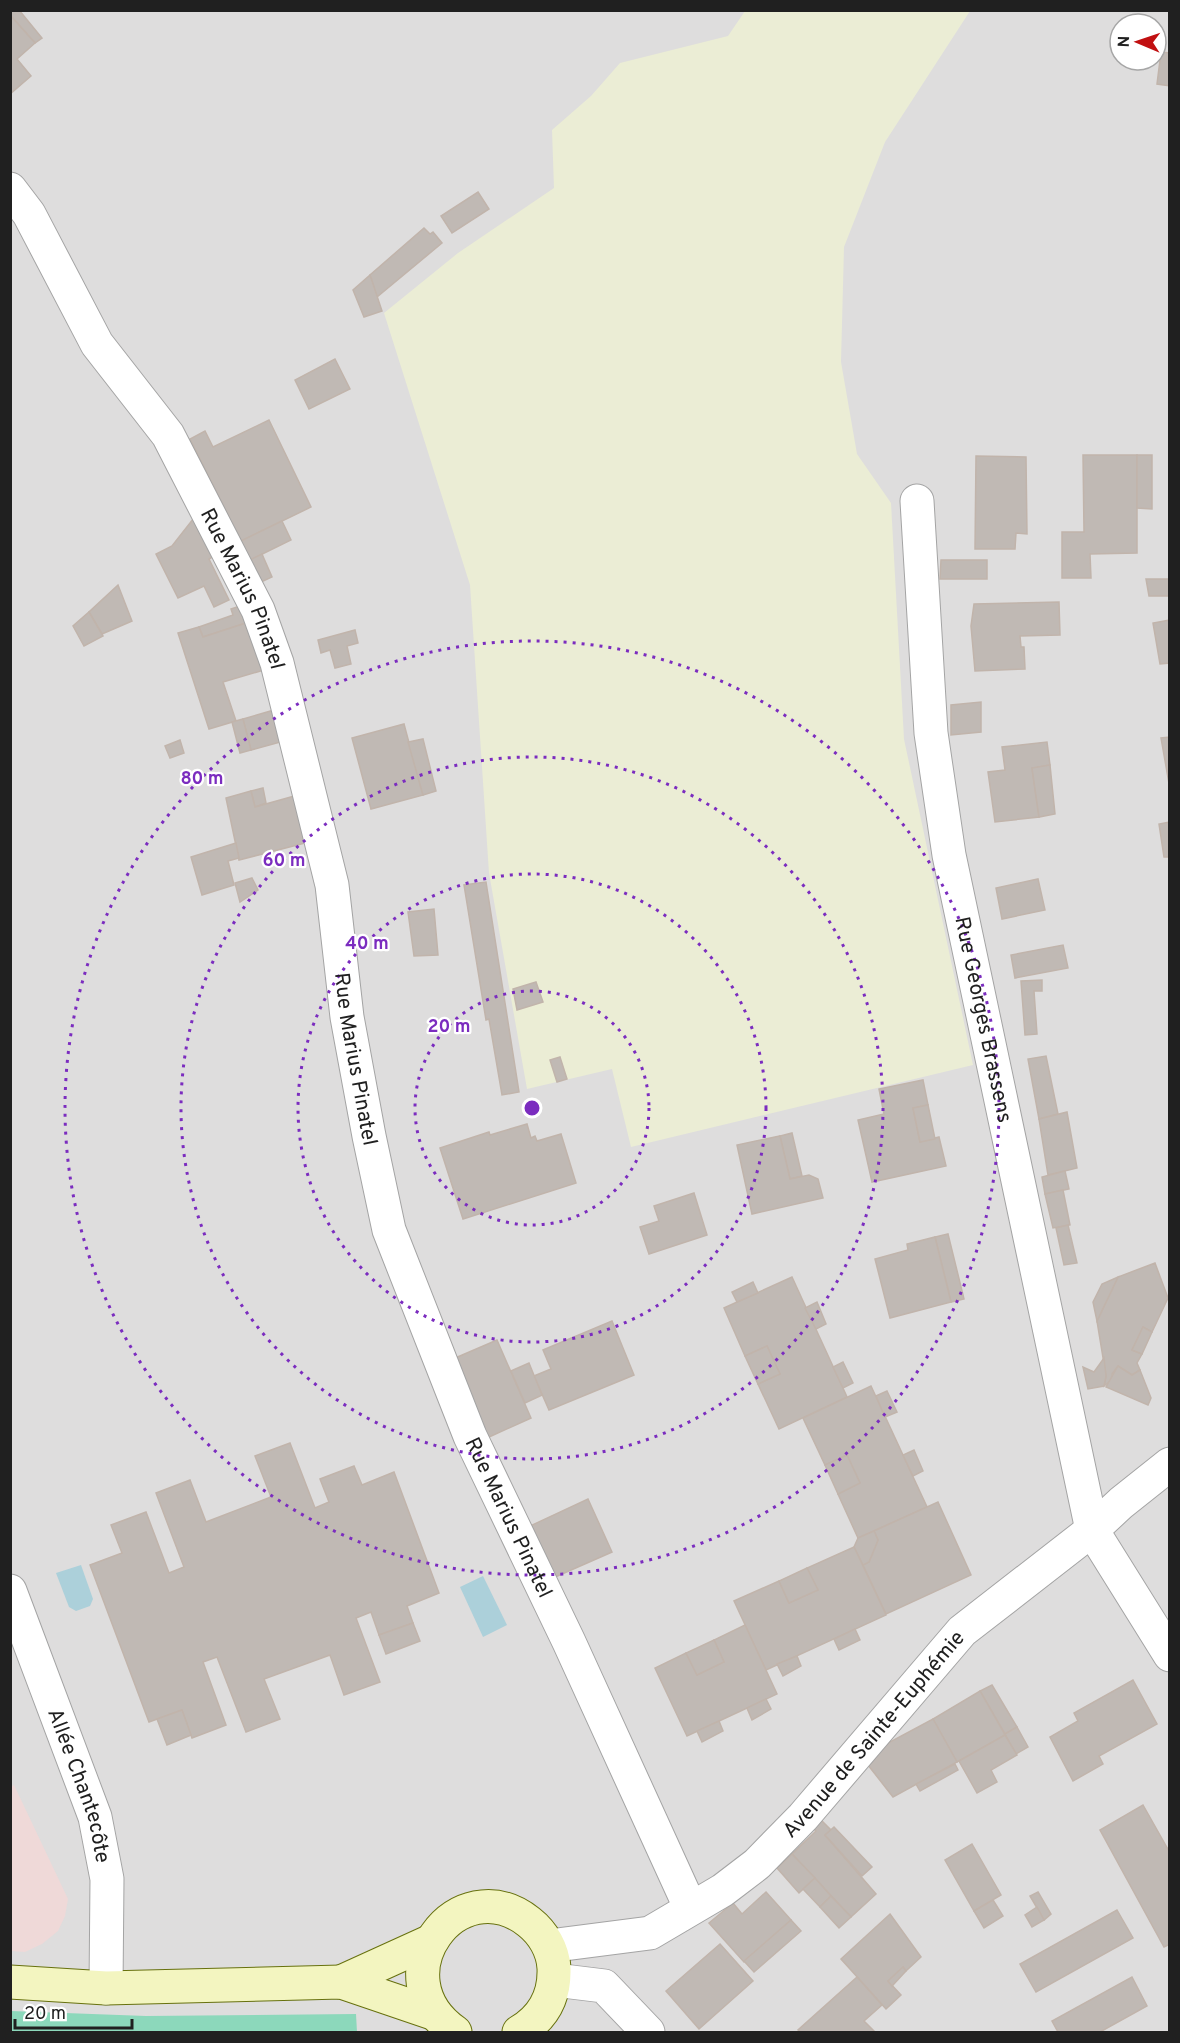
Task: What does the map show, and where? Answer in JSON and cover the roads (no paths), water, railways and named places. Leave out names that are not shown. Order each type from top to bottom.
[{"type":"street","name":"Rue Marius Pinatel","points":[[10,189],[29,214],[97,344],[168,435],[258,610],[277,663],[332,885],[347,1017],[389,1230],[470,1436],[569,1642],[690,1907]]},
{"type":"street","name":"Rue Georges Brassens","points":[[917,501],[931,733],[949,855],[1092,1530]]},
{"type":"street","name":"Avenue de Sainte-Euphémie","points":[[549,1946],[650,1933],[690,1907],[723,1890],[757,1864],[788,1833],[962,1631],[1092,1530],[1121,1503],[1170,1464]]},
{"type":"street","points":[[1092,1530],[1170,1655]]},
{"type":"street","name":"Allée Chantecôte","points":[[10,1591],[95,1816],[107,1879],[106,1988]]},
{"type":"street","points":[[445,2023],[425,1997],[422,1979],[423,1960],[429,1942],[442,1925],[460,1913],[480,1907],[501,1908],[520,1915],[537,1928],[549,1946],[554,1963],[553,2006]]},
{"type":"street","points":[[341,1982],[429,1942]]},
{"type":"street","points":[[10,1982],[106,1988],[341,1982],[445,2023]]},
{"type":"street","points":[[519,2032],[534,2023],[553,2006],[604,1986],[648,2032]]},
{"type":"water","points":[[81,1565],[93,1599],[90,1606],[76,1611],[69,1607],[56,1573]]},
{"type":"water","points":[[483,1576],[507,1625],[483,1637],[460,1587]]}]
